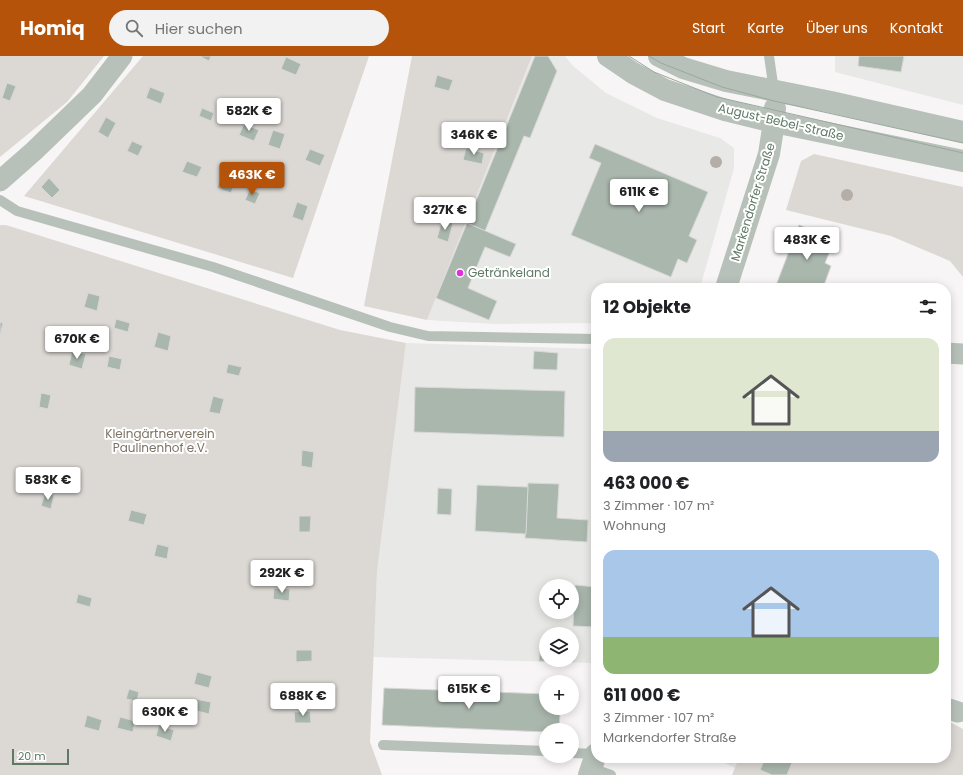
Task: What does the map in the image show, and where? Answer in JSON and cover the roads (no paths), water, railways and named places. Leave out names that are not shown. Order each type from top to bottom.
[{"type":"street","points":[[0,181],[34,151],[92,95],[122,56]]},
{"type":"street","name":"August-Bebel-Straße","points":[[608,56],[633,73],[665,90],[726,110],[774,122],[963,161]]},
{"type":"street","points":[[659,56],[683,68],[726,81],[831,102],[963,132]]},
{"type":"street","name":"Markendorfer Straße","points":[[728,283],[769,154],[774,122],[774,91]]},
{"type":"street","points":[[951,353],[963,354]]},
{"type":"lane","points":[[769,56],[774,91]]},
{"type":"lane","points":[[0,200],[17,211],[214,267],[390,327],[428,336],[591,339]]},
{"type":"lane","points":[[383,745],[539,751]]},
{"type":"lane","points":[[579,756],[591,762]]},
{"type":"lane","points":[[593,763],[611,775]]},
{"type":"tram line","points":[[629,56],[654,72],[717,97],[963,153]]},
{"type":"tram line","points":[[649,56],[661,63],[722,87],[774,101],[963,143]]},
{"type":"place","name":"Getränkeland","points":[[460,273]]},
{"type":"park label","name":"Kleingärtnerverein Paulinenhof e.V.","points":[[160,441]]}]
